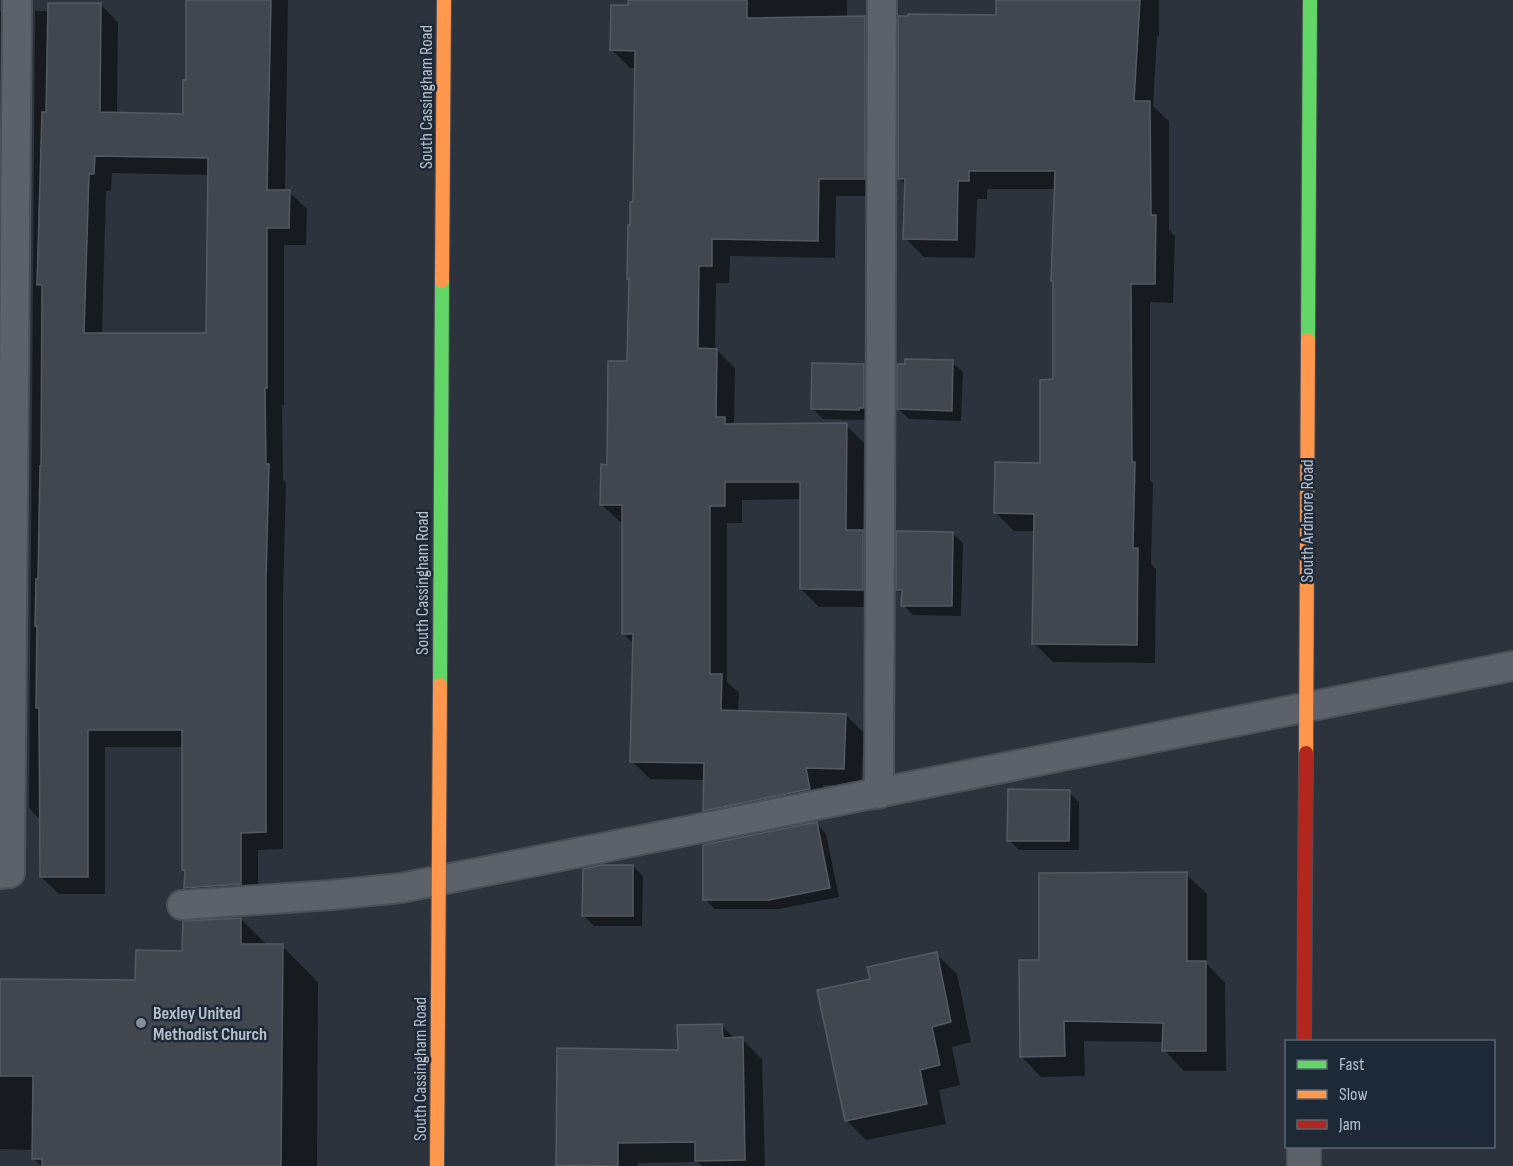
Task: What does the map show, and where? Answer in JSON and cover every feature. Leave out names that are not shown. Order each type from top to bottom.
[{"type":"street","name":"South Cassingham Road","points":[[437,1166],[444,0]]},
{"type":"street","name":"South Ardmore Road","points":[[1305,1040],[1310,0]]},
{"type":"street","points":[[1304,1148],[1304,1166]]},
{"type":"lane","points":[[0,873],[10,873],[16,0]]},
{"type":"lane","points":[[879,794],[882,0]]},
{"type":"lane","points":[[182,905],[343,894],[438,882],[1513,666]]},
{"type":"building","points":[[186,0],[271,0],[267,190],[290,190],[289,228],[267,228],[267,388],[265,388],[266,464],[269,464],[266,579],[266,832],[241,833],[241,884],[184,888],[182,730],[88,730],[88,877],[40,877],[39,708],[36,708],[37,626],[35,626],[41,466],[42,285],[37,285],[42,112],[46,112],[48,3],[101,3],[100,112],[183,114],[183,80],[186,80]],"holes":[[[95,156],[208,158],[206,333],[84,333],[89,174],[94,174]]]},
{"type":"building","points":[[628,0],[747,0],[747,18],[865,16],[865,179],[819,179],[818,241],[712,239],[712,266],[699,266],[698,348],[717,349],[716,417],[725,417],[725,424],[847,423],[846,530],[863,530],[863,590],[800,589],[800,482],[725,482],[725,506],[710,506],[710,674],[722,674],[721,710],[846,714],[844,769],[806,768],[810,789],[703,811],[704,763],[630,762],[633,634],[622,634],[622,505],[600,505],[601,464],[607,465],[608,361],[627,361],[628,225],[630,225],[630,202],[633,202],[635,51],[610,50],[611,5],[628,5]]},
{"type":"building","points":[[996,0],[1140,0],[1134,101],[1150,101],[1151,215],[1156,215],[1155,284],[1131,284],[1132,462],[1135,462],[1133,548],[1138,548],[1137,645],[1032,644],[1034,514],[994,513],[995,462],[1040,463],[1040,380],[1053,379],[1053,281],[1051,281],[1055,171],[969,171],[969,181],[958,181],[957,240],[903,239],[905,179],[898,179],[898,16],[908,16],[908,14],[996,15]]},
{"type":"building","points":[[905,359],[953,360],[952,411],[897,409],[897,364],[905,364]]},
{"type":"building","points":[[812,363],[864,364],[864,408],[859,408],[859,410],[811,409]]},
{"type":"building","points":[[896,531],[953,532],[952,606],[901,606],[902,590],[896,590]]},
{"type":"building","points":[[1008,789],[1070,790],[1069,841],[1007,841]]},
{"type":"building","points":[[817,822],[830,888],[769,900],[703,900],[703,845]]},
{"type":"building","points":[[602,865],[633,865],[633,916],[582,916],[583,869]]},
{"type":"building","points":[[1187,872],[1187,961],[1206,961],[1206,1051],[1162,1051],[1163,1023],[1064,1021],[1065,1056],[1020,1057],[1019,960],[1039,960],[1039,873]]},
{"type":"building","name":"Bexley United Methodist Church","points":[[241,918],[241,944],[283,944],[281,1166],[42,1166],[42,1159],[32,1159],[33,1076],[0,1076],[0,979],[135,980],[136,950],[182,951],[183,921]]},
{"type":"building","points":[[937,952],[951,1022],[932,1027],[940,1065],[920,1070],[927,1104],[845,1121],[817,990],[870,979],[867,967]]},
{"type":"building","points":[[722,1024],[723,1038],[743,1037],[745,1160],[695,1161],[695,1142],[618,1143],[618,1166],[556,1165],[557,1048],[678,1050],[677,1025]]},
{"type":"traffic: fast","points":[[1308,340],[1310,0]]},
{"type":"traffic: fast","points":[[440,685],[442,281]]},
{"type":"traffic: slow","points":[[442,281],[444,0]]},
{"type":"traffic: slow","points":[[1306,753],[1308,340]]},
{"type":"traffic: slow","points":[[437,1166],[440,685]]},
{"type":"traffic: jam","points":[[1304,1040],[1306,753]]},
{"type":"place","name":"Bexley United Methodist Church","points":[[141,1023]]}]
